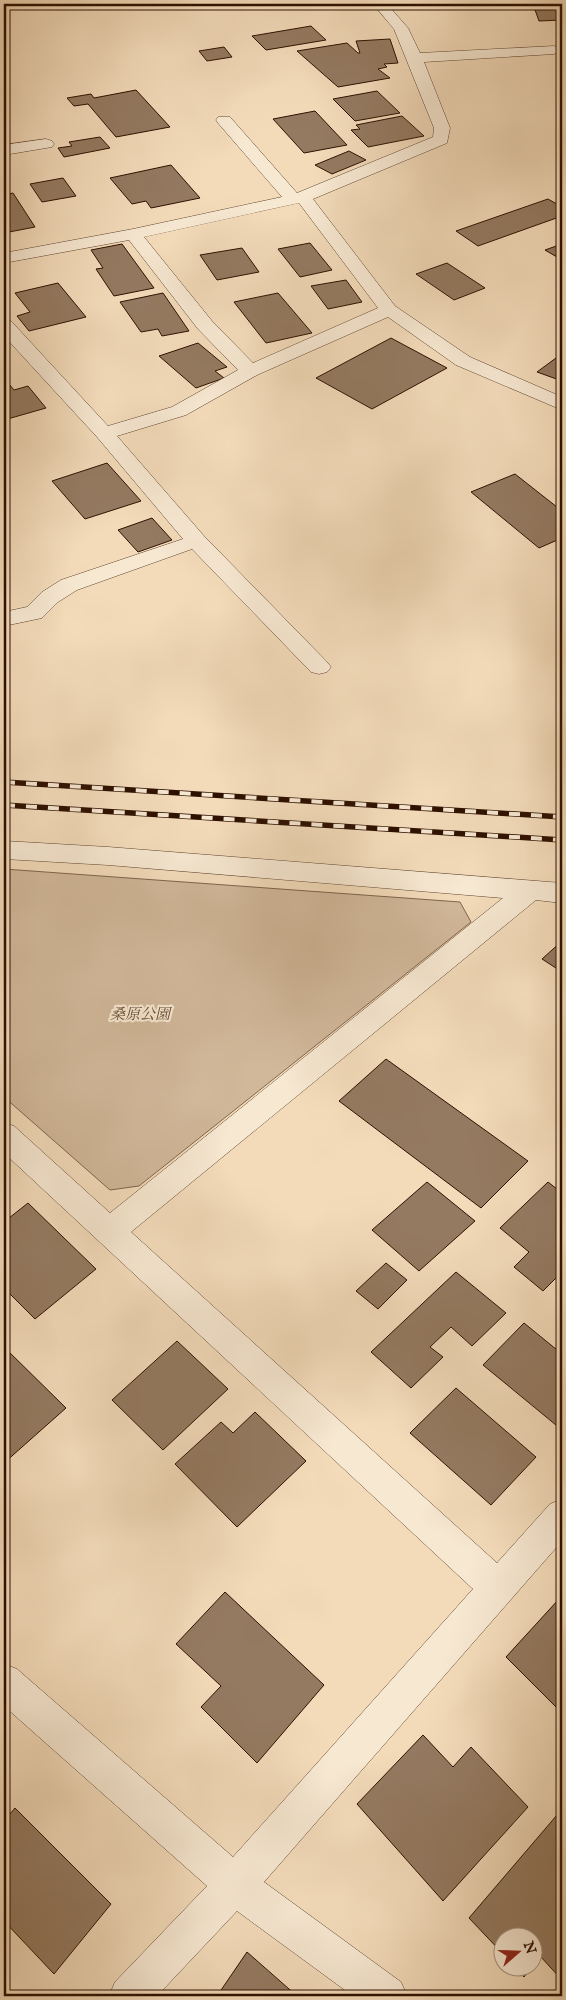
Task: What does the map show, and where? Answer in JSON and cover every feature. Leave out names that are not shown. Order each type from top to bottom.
[{"type":"street","points":[[4,258],[133,234],[298,198],[441,140],[442,128],[402,28],[380,4]]},
{"type":"street","points":[[415,58],[554,50]]},
{"type":"street","points":[[224,120],[298,198],[389,310],[462,362],[562,404]]},
{"type":"street","points":[[4,150],[46,144]]},
{"type":"street","points":[[133,234],[205,325],[250,371]]},
{"type":"street","points":[[104,433],[179,411],[250,371],[389,310]]},
{"type":"street","points":[[4,325],[104,433],[196,541],[319,667]]},
{"type":"street","points":[[4,619],[34,612],[50,597],[70,585],[196,541]]},
{"type":"street","points":[[4,850],[108,856],[532,889],[562,893]]},
{"type":"street","points":[[109,1232],[532,889]]},
{"type":"street","points":[[4,1135],[498,1588]]},
{"type":"street","points":[[130,1996],[235,1885],[562,1516]]},
{"type":"street","points":[[4,1682],[235,1885],[387,1996]]},
{"type":"green space","name":"桑原公園","points":[[4,869],[460,902],[471,922],[139,1186],[110,1190],[4,1097]]},
{"type":"building","points":[[533,4],[562,4],[562,20],[539,21]]},
{"type":"building","points":[[311,26],[326,40],[266,50],[252,36]]},
{"type":"building","points":[[390,39],[398,63],[384,64],[387,67],[378,69],[390,78],[338,87],[297,51],[347,43],[360,53],[356,41]]},
{"type":"building","points":[[224,47],[232,57],[207,61],[199,51]]},
{"type":"building","points":[[136,90],[170,127],[116,137],[88,104],[74,106],[67,98],[91,94],[94,98]]},
{"type":"building","points":[[377,91],[400,113],[355,121],[333,99]]},
{"type":"building","points":[[315,111],[347,145],[304,153],[273,119]]},
{"type":"building","points":[[402,116],[424,136],[368,147],[351,130],[360,129],[356,125]]},
{"type":"building","points":[[100,137],[110,148],[64,157],[58,148],[72,146],[69,142]]},
{"type":"building","points":[[349,151],[366,160],[332,174],[315,165]]},
{"type":"building","points":[[171,165],[200,198],[151,208],[146,201],[132,204],[110,178]]},
{"type":"building","points":[[63,178],[76,196],[42,202],[30,184]]},
{"type":"building","points":[[13,193],[35,227],[4,233],[4,195]]},
{"type":"building","points":[[548,199],[562,207],[562,216],[478,246],[456,231]]},
{"type":"building","points":[[310,243],[332,270],[300,277],[278,249]]},
{"type":"building","points":[[122,244],[154,288],[114,296],[96,269],[103,268],[91,250]]},
{"type":"building","points":[[562,244],[562,260],[545,250]]},
{"type":"building","points":[[242,248],[259,272],[217,280],[200,255]]},
{"type":"building","points":[[447,263],[485,288],[454,300],[416,274]]},
{"type":"building","points":[[346,280],[362,302],[328,309],[311,286]]},
{"type":"building","points":[[58,283],[86,317],[29,331],[17,316],[30,312],[15,293]]},
{"type":"building","points":[[163,293],[189,331],[162,336],[158,329],[141,332],[120,302]]},
{"type":"building","points":[[278,293],[312,333],[266,343],[234,302]]},
{"type":"building","points":[[391,338],[447,368],[372,409],[316,378]]},
{"type":"building","points":[[198,343],[227,367],[215,371],[224,378],[196,388],[159,356]]},
{"type":"building","points":[[556,358],[562,360],[562,381],[537,372]]},
{"type":"building","points":[[4,378],[14,390],[28,386],[46,408],[4,420]]},
{"type":"building","points":[[107,463],[141,501],[85,519],[52,481]]},
{"type":"building","points":[[515,474],[562,511],[562,538],[539,548],[471,492]]},
{"type":"building","points":[[152,518],[172,540],[138,552],[118,530]]},
{"type":"building","points":[[562,941],[562,972],[542,959]]},
{"type":"building","points":[[386,1059],[528,1161],[481,1208],[339,1101]]},
{"type":"building","points":[[427,1182],[475,1221],[419,1271],[372,1230]]},
{"type":"building","points":[[548,1182],[562,1193],[562,1272],[543,1291],[514,1267],[529,1252],[500,1228]]},
{"type":"building","points":[[28,1203],[96,1269],[35,1319],[4,1288],[4,1222]]},
{"type":"building","points":[[386,1263],[407,1280],[378,1309],[356,1291]]},
{"type":"building","points":[[456,1272],[506,1313],[472,1346],[451,1327],[430,1347],[443,1357],[411,1388],[371,1352]]},
{"type":"building","points":[[524,1323],[562,1354],[562,1430],[483,1365]]},
{"type":"building","points":[[177,1341],[228,1389],[163,1450],[112,1400]]},
{"type":"building","points":[[4,1347],[66,1408],[4,1463]]},
{"type":"building","points":[[456,1388],[536,1457],[491,1505],[410,1433]]},
{"type":"building","points":[[255,1412],[306,1461],[237,1527],[175,1464],[221,1422],[233,1433]]},
{"type":"building","points":[[225,1592],[324,1685],[257,1763],[201,1707],[221,1686],[176,1644]]},
{"type":"building","points":[[559,1599],[562,1602],[562,1713],[506,1657]]},
{"type":"building","points":[[423,1735],[453,1767],[471,1747],[528,1807],[443,1901],[357,1804]]},
{"type":"building","points":[[15,1808],[111,1904],[54,1974],[4,1921],[4,1821]]},
{"type":"building","points":[[557,1815],[562,1820],[562,1980],[544,1960],[544,1928],[494,1928],[494,1944],[469,1918]]},
{"type":"building","points":[[247,1952],[297,1996],[217,1996]]},
{"type":"railway","points":[[4,782],[562,817]]},
{"type":"railway","points":[[4,805],[562,840]]}]
